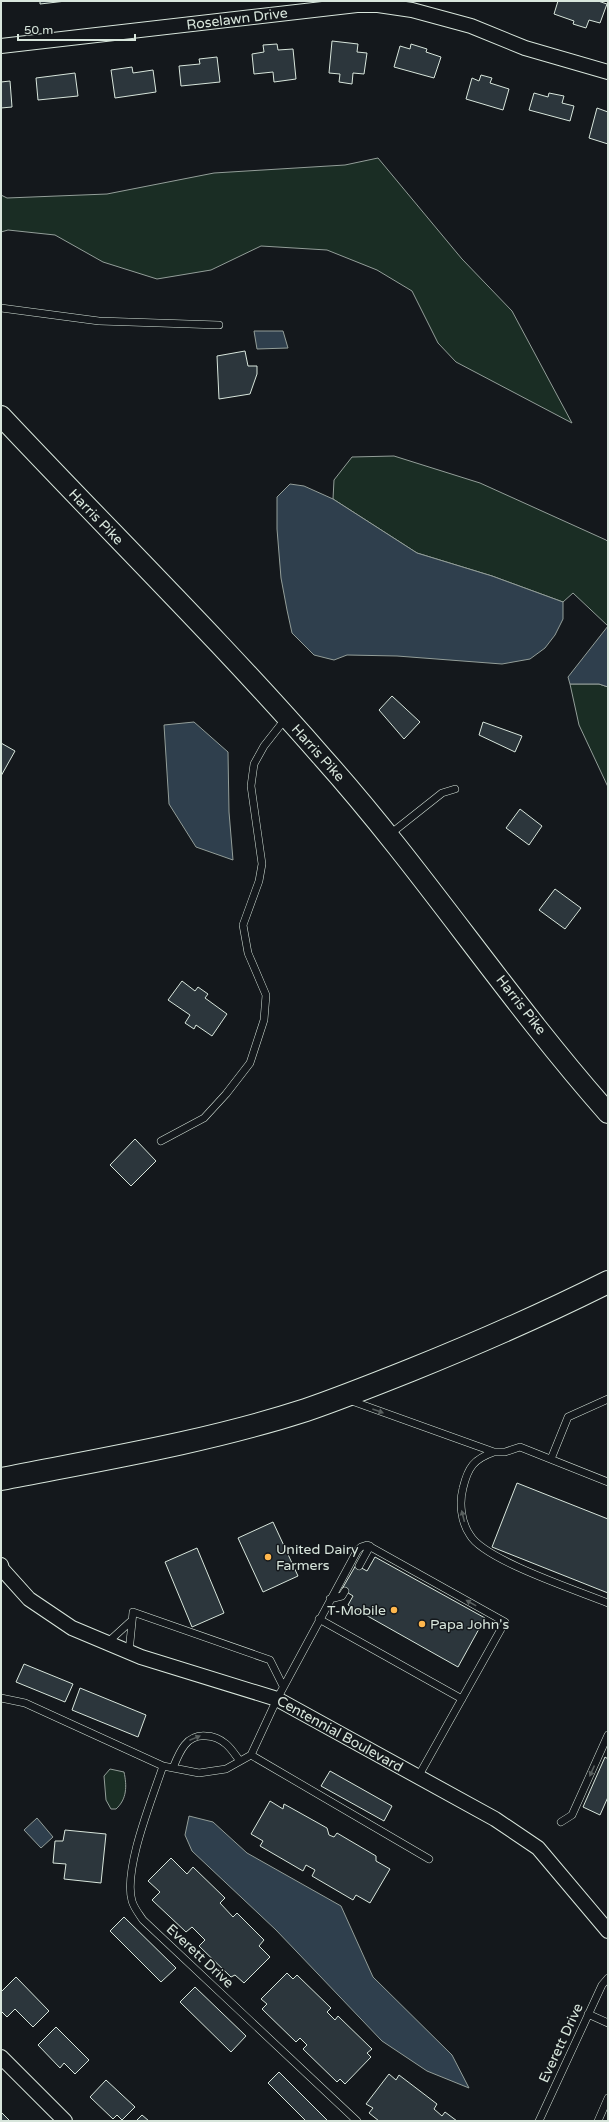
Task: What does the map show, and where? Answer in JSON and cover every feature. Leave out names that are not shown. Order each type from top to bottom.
[{"type":"main road","name":"Harris Pike","points":[[1,416],[205,629],[323,758],[389,836],[520,1005],[608,1113]]},
{"type":"main road","points":[[1,1480],[137,1453],[235,1430],[341,1398],[496,1336],[608,1282]]},
{"type":"street","name":"Roselawn Drive","points":[[1,46],[357,6],[378,5],[412,10],[471,26],[525,48],[608,72]]},
{"type":"street","name":"Centennial Boulevard","points":[[1,1565],[2,1569],[29,1599],[72,1628],[129,1652],[280,1693],[418,1777],[495,1819],[538,1848],[608,1931]]},
{"type":"street","points":[[1,2057],[65,2121]]},
{"type":"lane","points":[[1,308],[98,321],[219,325]]},
{"type":"lane","points":[[161,1141],[204,1118],[226,1094],[250,1063],[264,1020],[266,995],[248,953],[243,925],[259,881],[262,864],[251,786],[254,764],[264,746],[287,718]]},
{"type":"lane","points":[[389,836],[431,800],[442,793],[455,789]]},
{"type":"lane","points":[[341,1398],[494,1452],[505,1452],[520,1447],[608,1482]]},
{"type":"lane","points":[[551,1459],[568,1417],[608,1399]]},
{"type":"lane","points":[[494,1452],[480,1457],[469,1469],[460,1500],[463,1516],[470,1536],[482,1548],[512,1564],[608,1603]]},
{"type":"lane","points":[[359,1566],[370,1546]]},
{"type":"lane","points":[[1,1698],[25,1703],[162,1766],[199,1773],[226,1769],[251,1755],[280,1693],[357,1551],[361,1547],[370,1546],[505,1622],[418,1777]]},
{"type":"lane","points":[[330,1599],[342,1596],[345,1591]]},
{"type":"lane","points":[[129,1652],[130,1622],[133,1612],[270,1660],[280,1693]]},
{"type":"lane","points":[[319,1619],[462,1699]]},
{"type":"lane","points":[[107,1643],[130,1622]]},
{"type":"lane","points":[[173,1768],[180,1750],[187,1741],[200,1735],[214,1736],[226,1744],[240,1761]]},
{"type":"lane","points":[[561,1822],[572,1815],[608,1735]]},
{"type":"lane","points":[[251,1755],[429,1859]]},
{"type":"lane","name":"Everett Drive","points":[[162,1766],[133,1861],[130,1887],[132,1902],[143,1920],[357,2121]]},
{"type":"lane","name":"Everett Drive","points":[[539,2121],[588,2014],[602,1985],[608,1978]]},
{"type":"lane","points":[[588,2014],[608,2023]]},
{"type":"lane","points":[[598,2121],[608,2098]]},
{"type":"green space","points":[[378,158],[462,259],[512,311],[572,423],[456,362],[438,343],[412,291],[377,270],[327,250],[261,246],[211,270],[157,279],[103,262],[55,235],[8,230],[1,232],[1,195],[7,198],[107,194],[214,173],[345,165]]},
{"type":"green space","points":[[394,456],[480,483],[606,540],[608,542],[608,626],[573,593],[563,602],[492,576],[417,553],[333,499],[334,480],[352,457]]},
{"type":"green space","points":[[570,684],[599,684],[608,687],[608,787],[579,725]]},
{"type":"green space","points":[[110,1769],[124,1772],[125,1777],[126,1787],[124,1797],[116,1809],[111,1809],[106,1800],[104,1776]]},
{"type":"water","points":[[254,331],[283,331],[288,348],[257,349]]},
{"type":"water","points":[[290,484],[304,486],[333,499],[417,553],[492,576],[563,602],[563,619],[555,635],[545,648],[530,659],[502,664],[397,656],[347,655],[334,660],[314,655],[292,633],[281,578],[277,529],[277,497]]},
{"type":"water","points":[[608,626],[608,687],[599,684],[570,684],[568,677]]},
{"type":"water","points":[[194,722],[228,752],[229,812],[233,860],[196,847],[169,804],[164,725]]},
{"type":"water","points":[[189,1816],[213,1822],[247,1853],[341,1906],[373,1977],[452,2055],[469,2088],[427,2071],[382,2041],[276,1930],[192,1851],[185,1835]]},
{"type":"water","points":[[37,1818],[53,1837],[41,1848],[24,1830]]},
{"type":"building","points":[[40,1],[66,1],[40,4]]},
{"type":"building","points":[[558,1],[598,1],[607,4],[600,23],[589,20],[586,28],[573,24],[574,21],[554,14]]},
{"type":"building","points":[[332,41],[358,44],[357,52],[367,53],[364,74],[353,73],[352,84],[339,82],[340,74],[329,73]]},
{"type":"building","points":[[277,44],[278,50],[293,49],[296,79],[274,82],[273,72],[254,74],[252,54],[264,52],[263,45]]},
{"type":"building","points":[[411,44],[427,49],[426,52],[441,57],[434,78],[394,67],[400,46],[410,49]]},
{"type":"building","points":[[217,57],[220,82],[181,86],[179,66],[200,64],[199,59]]},
{"type":"building","points":[[132,67],[133,73],[153,70],[156,92],[115,98],[111,70]]},
{"type":"building","points":[[75,73],[78,96],[38,100],[36,78]]},
{"type":"building","points":[[481,75],[492,78],[490,83],[509,89],[503,110],[466,99],[472,78],[479,81]]},
{"type":"building","points":[[10,81],[12,107],[1,108],[1,82]]},
{"type":"building","points":[[534,93],[548,97],[549,93],[564,96],[562,103],[574,106],[570,121],[529,110]]},
{"type":"building","points":[[597,108],[608,112],[608,144],[589,138]]},
{"type":"building","points":[[245,351],[248,366],[257,366],[257,374],[250,394],[219,399],[217,356]]},
{"type":"building","points":[[392,696],[420,722],[404,739],[379,710]]},
{"type":"building","points":[[483,722],[522,736],[515,752],[479,735]]},
{"type":"building","points":[[1,743],[15,751],[1,776]]},
{"type":"building","points":[[520,809],[542,826],[529,845],[506,828]]},
{"type":"building","points":[[555,889],[581,908],[565,929],[539,910]]},
{"type":"building","points":[[182,981],[195,991],[198,987],[208,994],[205,998],[227,1014],[212,1036],[196,1025],[194,1029],[185,1023],[190,1015],[168,1000]]},
{"type":"building","points":[[135,1139],[156,1161],[131,1186],[110,1165]]},
{"type":"building","points":[[517,1483],[608,1519],[608,1593],[492,1547]]},
{"type":"building","name":"United Dairy Farmers","points":[[273,1522],[298,1576],[263,1592],[238,1538]]},
{"type":"building","points":[[197,1548],[224,1613],[192,1627],[165,1562]]},
{"type":"building","points":[[375,1557],[485,1618],[458,1667],[348,1605],[353,1596],[342,1589],[356,1565],[367,1571]]},
{"type":"building","points":[[24,1664],[73,1684],[65,1702],[16,1682]]},
{"type":"building","points":[[80,1688],[146,1715],[138,1737],[72,1710]]},
{"type":"building","points":[[605,1757],[608,1759],[608,1797],[600,1815],[583,1807]]},
{"type":"building","points":[[330,1771],[392,1806],[384,1821],[321,1786]]},
{"type":"building","points":[[270,1801],[283,1809],[284,1804],[327,1828],[329,1835],[334,1837],[337,1833],[376,1856],[376,1861],[390,1869],[370,1903],[356,1895],[353,1900],[312,1876],[315,1870],[306,1865],[303,1871],[260,1846],[263,1841],[251,1834]]},
{"type":"building","points":[[65,1830],[106,1834],[101,1883],[64,1879],[66,1864],[53,1863],[55,1841],[63,1841]]},
{"type":"building","points":[[171,1858],[187,1874],[193,1867],[225,1898],[220,1903],[233,1917],[237,1913],[264,1940],[259,1946],[270,1957],[244,1983],[235,1975],[231,1977],[199,1946],[205,1940],[192,1927],[186,1932],[152,1900],[160,1892],[148,1881]]},
{"type":"building","points":[[124,1917],[176,1968],[161,1982],[110,1931]]},
{"type":"building","points":[[287,1973],[293,1979],[297,1975],[331,2008],[327,2012],[335,2020],[338,2016],[372,2049],[367,2053],[371,2057],[345,2084],[340,2079],[337,2082],[303,2049],[307,2045],[300,2038],[296,2042],[262,2009],[267,2004],[261,1999]]},
{"type":"building","points":[[16,1977],[49,2011],[33,2027],[15,2009],[7,2017],[1,2011],[1,1992]]},
{"type":"building","points":[[195,1987],[246,2036],[231,2052],[180,2002]]},
{"type":"building","points":[[56,2027],[89,2060],[75,2074],[64,2063],[60,2068],[38,2045]]},
{"type":"building","points":[[279,2072],[327,2120],[326,2121],[306,2121],[268,2083]]},
{"type":"building","points":[[389,2074],[396,2080],[399,2075],[437,2104],[434,2109],[442,2116],[445,2112],[457,2121],[379,2121],[369,2113],[373,2108],[366,2104]]},
{"type":"building","points":[[106,2080],[135,2107],[122,2120],[117,2115],[113,2119],[90,2097]]},
{"type":"building","points":[[1,2112],[10,2121],[1,2121]]},
{"type":"building","points":[[142,2115],[149,2121],[136,2121]]},
{"type":"place","name":"United Dairy Farmers","points":[[268,1557]]},
{"type":"place","name":"T-Mobile","points":[[394,1610]]},
{"type":"place","name":"Papa John's","points":[[422,1624]]}]
